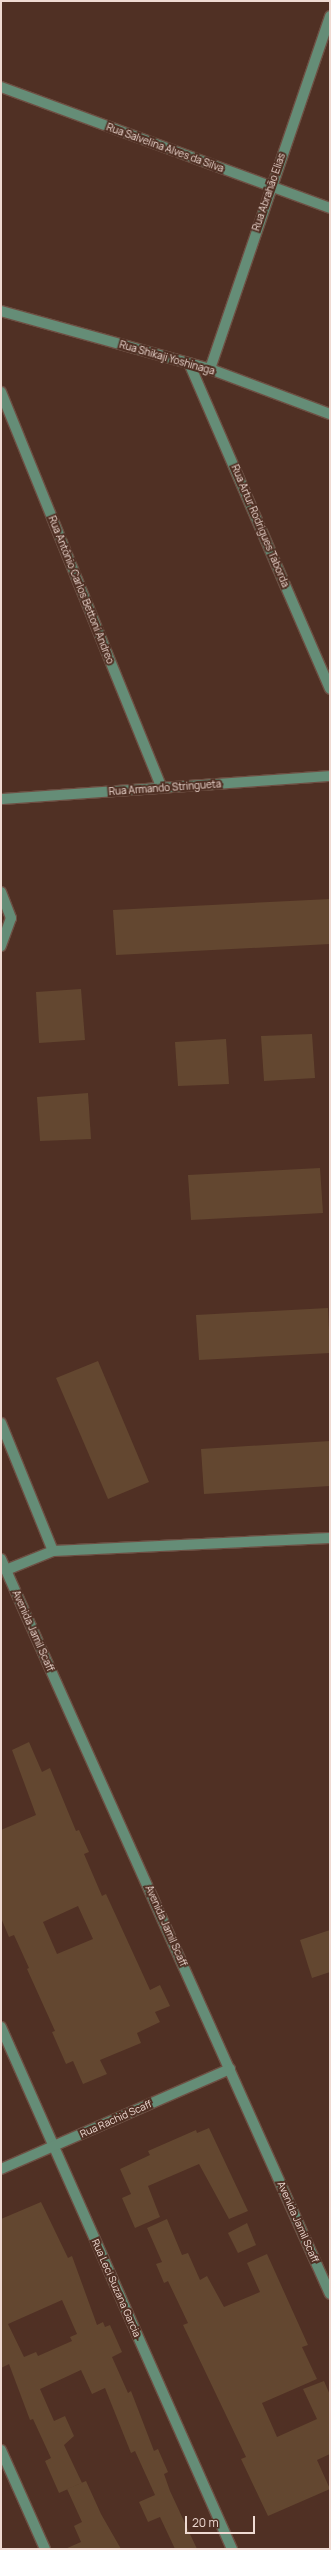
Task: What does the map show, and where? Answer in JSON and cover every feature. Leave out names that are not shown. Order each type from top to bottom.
[{"type":"street","name":"Rua Abrahão Elias","points":[[210,369],[270,186],[330,16]]},
{"type":"street","name":"Rua Salvelina Alves da Silva","points":[[1,87],[330,208]]},
{"type":"street","name":"Rua Shikaji Yoshinaga","points":[[1,311],[210,369],[330,414]]},
{"type":"street","name":"Rua Artur Rodrigues Taborda","points":[[189,363],[330,689]]},
{"type":"street","name":"Rua Antônio Carlos Bettoni Andreo","points":[[1,392],[162,788]]},
{"type":"street","name":"Rua Armando Stringueta","points":[[1,800],[330,776]]},
{"type":"street","points":[[1,892],[11,918],[1,946]]},
{"type":"street","points":[[1,1423],[53,1551]]},
{"type":"street","points":[[6,1570],[53,1551],[330,1538]]},
{"type":"street","name":"Avenida Jamil Scaff","points":[[1,1559],[330,2294]]},
{"type":"street","name":"Rua Leci Suzana Garcia","points":[[1,2027],[232,2549]]},
{"type":"street","name":"Rua Rachid Scaff","points":[[1,2169],[230,2069]]},
{"type":"street","points":[[1,2450],[45,2549]]},
{"type":"building","points":[[330,899],[330,944],[116,955],[113,910]]},
{"type":"building","points":[[81,989],[85,1040],[39,1043],[36,992]]},
{"type":"building","points":[[312,1034],[315,1078],[264,1081],[261,1036]]},
{"type":"building","points":[[226,1039],[229,1084],[178,1086],[175,1042]]},
{"type":"building","points":[[88,1093],[91,1139],[40,1141],[37,1097]]},
{"type":"building","points":[[320,1168],[323,1213],[191,1220],[188,1175]]},
{"type":"building","points":[[328,1308],[330,1353],[199,1360],[196,1315]]},
{"type":"building","points":[[98,1361],[149,1482],[108,1499],[56,1378]]},
{"type":"building","points":[[330,1441],[330,1486],[204,1494],[201,1449]]},
{"type":"building","points":[[29,1742],[42,1772],[50,1768],[76,1831],[79,1830],[89,1852],[84,1854],[102,1896],[106,1894],[150,1990],[160,1985],[170,2006],[155,2012],[160,2022],[137,2033],[141,2043],[100,2060],[107,2074],[83,2084],[73,2061],[66,2064],[52,2032],[55,2031],[27,1969],[29,1968],[14,1935],[9,1937],[1,1918],[1,1830],[36,1815],[12,1750]],"holes":[[[78,1906],[93,1939],[57,1954],[43,1922]]]},
{"type":"building","points":[[330,1930],[330,1972],[312,1978],[300,1940]]},
{"type":"building","points":[[209,2128],[248,2211],[229,2219],[199,2164],[148,2186],[160,2217],[135,2228],[122,2198],[131,2194],[120,2169],[150,2155],[148,2151],[196,2130],[197,2133]]},
{"type":"building","points":[[41,2202],[68,2258],[72,2256],[97,2325],[103,2322],[105,2327],[110,2325],[122,2352],[112,2357],[128,2393],[131,2391],[154,2451],[158,2449],[168,2472],[164,2474],[170,2491],[197,2549],[175,2549],[160,2517],[148,2522],[139,2502],[155,2495],[135,2451],[131,2453],[105,2388],[92,2394],[81,2370],[40,2389],[54,2421],[65,2416],[74,2436],[64,2445],[82,2483],[59,2493],[45,2461],[51,2458],[33,2419],[30,2420],[9,2364],[1,2368],[1,2219]],"holes":[[[62,2300],[77,2334],[70,2337],[72,2341],[38,2356],[36,2352],[24,2357],[8,2324]]]},
{"type":"building","points":[[167,2219],[182,2255],[188,2253],[200,2280],[207,2276],[224,2307],[260,2292],[247,2263],[267,2254],[308,2345],[302,2347],[317,2379],[262,2403],[277,2437],[317,2419],[303,2389],[324,2381],[330,2395],[330,2454],[317,2460],[330,2489],[268,2516],[241,2459],[246,2457],[183,2325],[188,2323],[168,2281],[164,2283],[156,2264],[162,2262],[147,2228]]},
{"type":"building","points":[[247,2223],[256,2245],[238,2253],[228,2233]]},
{"type":"building","points":[[86,2481],[101,2514],[121,2549],[65,2549],[81,2542],[74,2526],[82,2522],[67,2489]]}]
